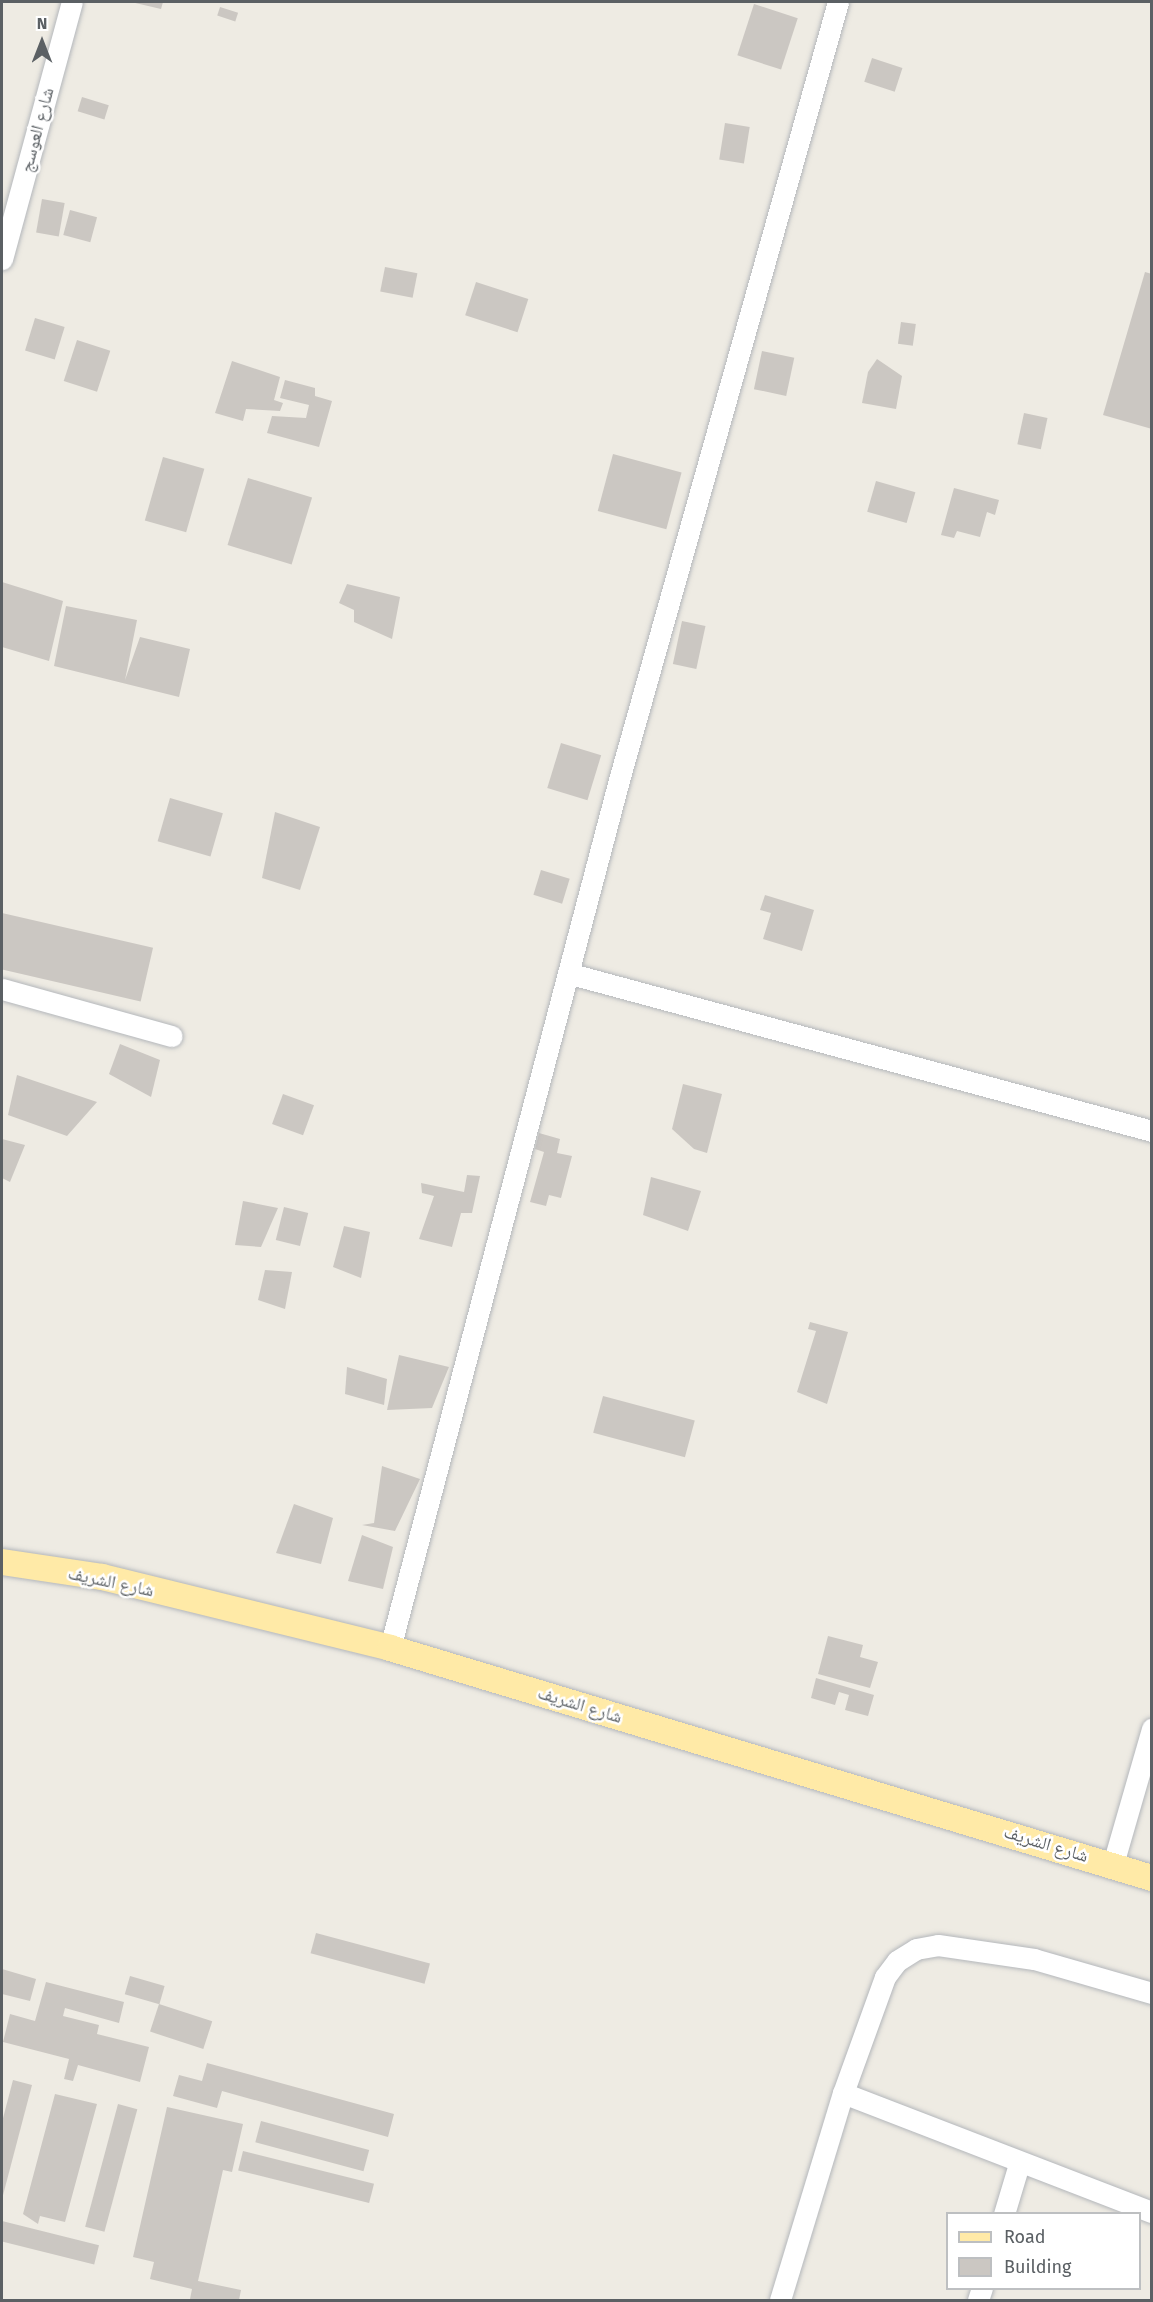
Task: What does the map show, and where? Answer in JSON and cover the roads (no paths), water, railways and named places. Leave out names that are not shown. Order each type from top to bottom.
[{"type":"main road","name":"شارع الشريف","points":[[2,1562],[102,1577],[390,1648],[1113,1864],[1152,1878]]},
{"type":"street","name":"شارع العوسج","points":[[2,259],[72,2]]},
{"type":"street","points":[[390,1648],[572,974],[619,780],[838,2]]},
{"type":"street","points":[[572,974],[1152,1131]]},
{"type":"street","points":[[2,990],[172,1036]]},
{"type":"street","points":[[1113,1864],[1152,1729]]},
{"type":"street","points":[[780,2301],[843,2093],[885,1977],[916,1949],[938,1945],[1034,1959],[1152,1993]]},
{"type":"street","points":[[843,2093],[1019,2164],[1152,2212]]},
{"type":"street","points":[[1005,2212],[1019,2164]]}]
